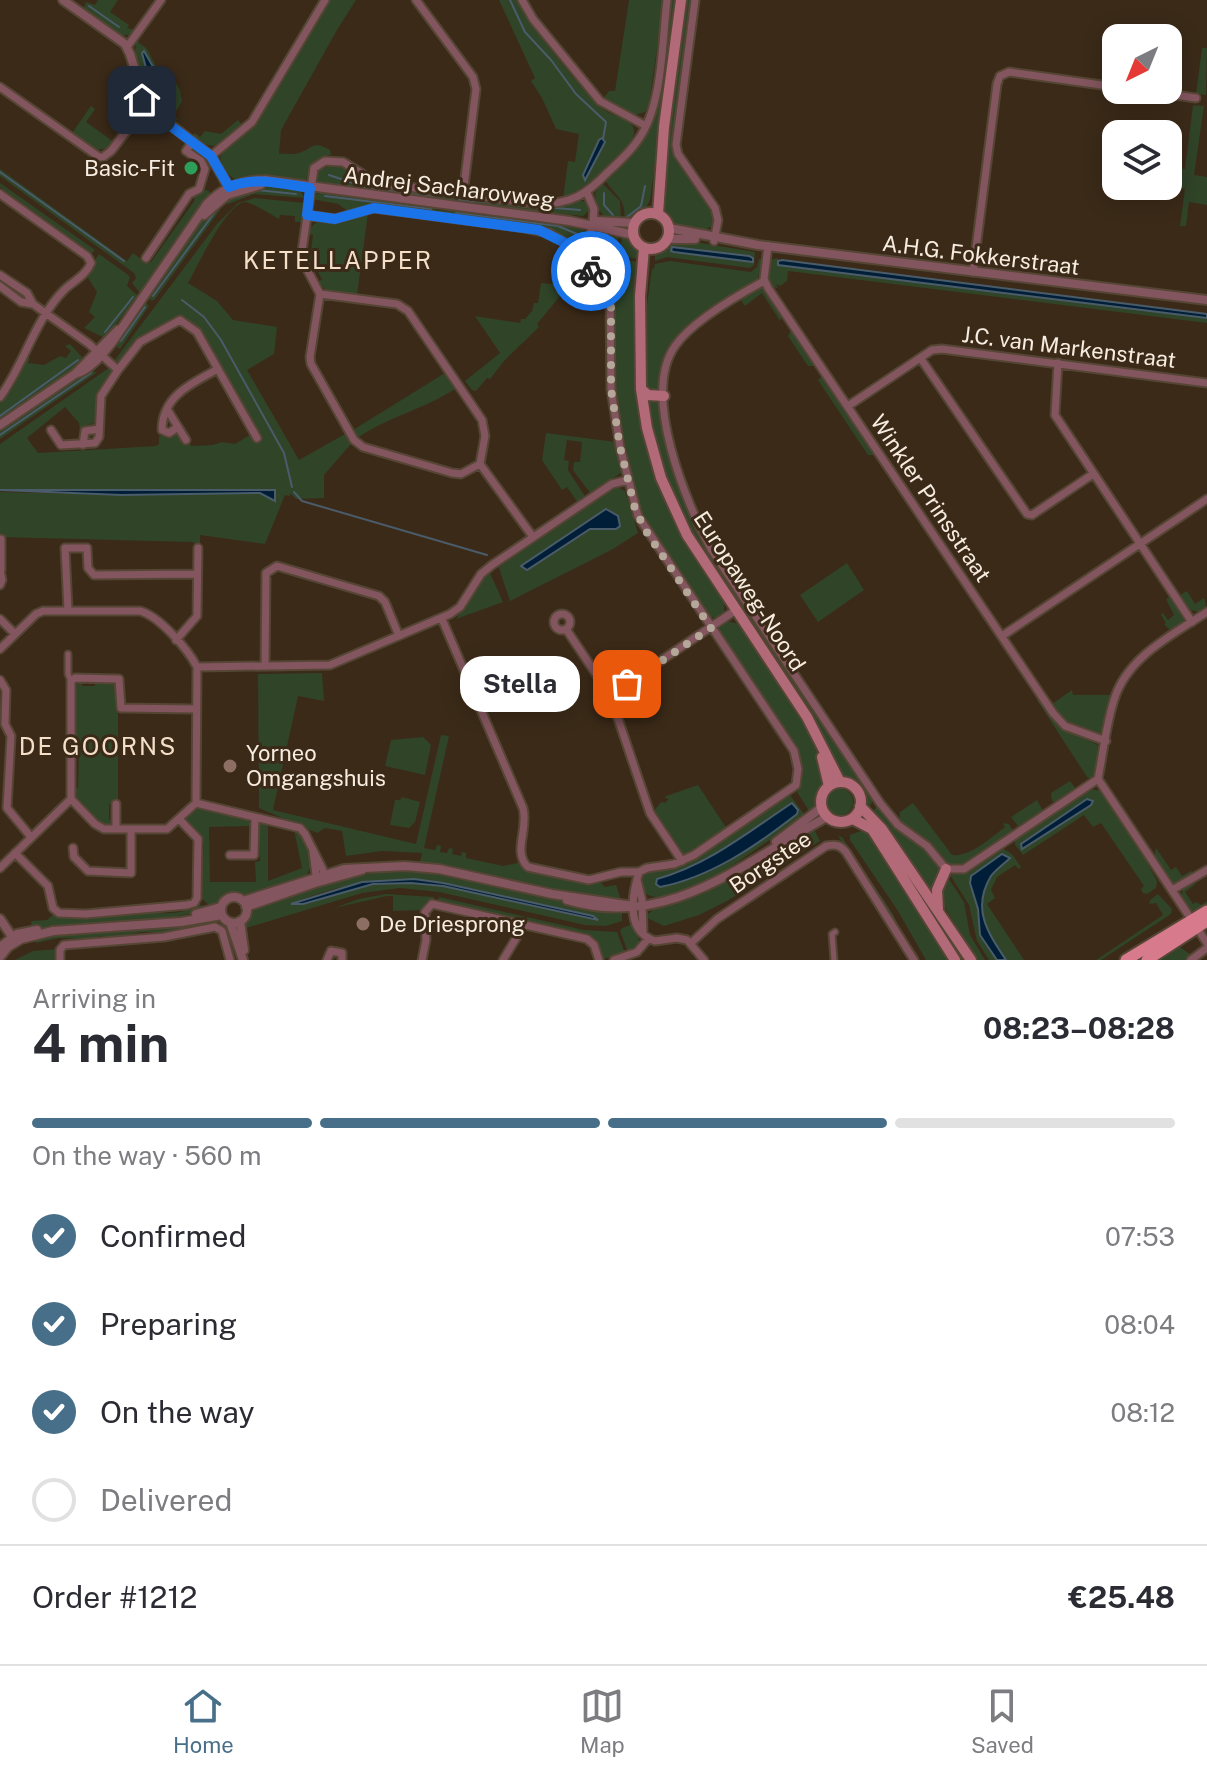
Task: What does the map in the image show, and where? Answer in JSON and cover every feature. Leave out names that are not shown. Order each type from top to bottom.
[{"type":"main road","points":[[654,213],[681,0]]},
{"type":"main road","points":[[654,213],[666,220],[669,234],[662,246],[649,248],[634,229],[640,216],[654,213]]},
{"type":"main road","name":"Europaweg-Noord","points":[[649,248],[641,314],[641,389],[654,457],[687,535],[807,717],[840,782]]},
{"type":"main road","points":[[641,389],[648,395],[664,396]]},
{"type":"main road","name":"Europaweg-Noord","points":[[819,743],[829,786]]},
{"type":"main road","points":[[955,960],[872,829],[853,819],[839,823],[824,813],[821,796],[829,786],[840,782],[856,790],[860,806],[882,829],[971,960]]},
{"type":"main road","points":[[853,819],[860,806]]},
{"type":"main road","points":[[938,911],[937,890],[946,869]]},
{"type":"main road","points":[[1147,960],[1198,923],[1207,911]]},
{"type":"main road","points":[[1126,960],[1198,923]]},
{"type":"street","points":[[63,0],[127,47],[146,106],[211,156],[230,190]]},
{"type":"street","points":[[127,47],[161,0]]},
{"type":"street","points":[[211,156],[252,122],[325,0]]},
{"type":"street","points":[[416,0],[473,77],[476,89],[463,194]]},
{"type":"street","points":[[522,0],[533,19],[597,99],[608,108],[646,126]]},
{"type":"street","points":[[480,464],[461,474],[452,473],[363,447],[354,440],[311,364],[320,294],[301,258],[314,168],[329,161],[343,162],[377,183],[551,204],[587,193],[629,151],[646,126],[655,94],[667,0]]},
{"type":"street","points":[[695,0],[676,145],[678,154],[715,208],[718,220],[715,239]]},
{"type":"street","points":[[973,272],[1000,76],[1009,72],[1102,85]]},
{"type":"street","points":[[0,87],[99,157],[111,151],[146,106]]},
{"type":"street","points":[[1182,96],[1196,98]]},
{"type":"street","points":[[146,258],[189,194],[199,189],[205,169],[203,163],[186,151],[193,141]]},
{"type":"street","name":"Andrej Sacharovweg","points":[[0,425],[79,374],[119,329],[197,221],[230,190],[276,183],[634,229]]},
{"type":"street","points":[[577,253],[590,236],[592,224],[594,209],[587,193]]},
{"type":"street","points":[[0,194],[90,260],[88,269],[63,291],[34,331],[0,397]]},
{"type":"street","points":[[307,215],[335,219],[374,208],[539,230],[556,236],[577,253],[611,297],[611,389],[628,480],[642,524],[794,751],[798,760],[798,781],[791,791],[682,861],[638,876],[625,871],[584,880],[534,869],[524,864],[520,853],[526,825],[523,808],[442,619]]},
{"type":"street","name":"A.H.G. Fokkerstraat","points":[[669,234],[1207,300]]},
{"type":"street","points":[[768,246],[764,281],[713,314],[678,342],[664,370],[664,396],[679,476],[711,549],[880,803],[898,825],[927,846],[946,869],[959,870],[969,866],[1098,779],[1114,699],[1128,672],[1147,653],[1207,612]]},
{"type":"street","points":[[0,275],[27,293],[33,304]]},
{"type":"street","name":"Winkler Prinsstraat","points":[[764,281],[1058,719],[1071,729],[1106,741]]},
{"type":"street","points":[[0,286],[21,302],[33,304],[46,313],[118,370]]},
{"type":"street","points":[[320,294],[397,304],[408,311],[482,420],[485,436],[480,464],[533,537]]},
{"type":"street","points":[[51,430],[61,445],[93,445],[97,442],[101,396],[118,370],[140,342],[180,320],[197,332],[257,438]]},
{"type":"street","name":"J.C. van Markenstraat","points":[[848,406],[932,350],[942,349],[1207,383]]},
{"type":"street","points":[[921,359],[1027,514],[1032,515],[1093,474]]},
{"type":"street","points":[[1058,363],[1055,415],[1192,622]]},
{"type":"street","points":[[178,427],[169,433],[162,430],[162,417],[167,409],[182,389],[218,369]]},
{"type":"street","points":[[167,409],[186,440]]},
{"type":"street","points":[[83,445],[85,431],[99,429]]},
{"type":"street","points":[[197,667],[330,665],[442,619],[460,607],[484,571],[612,484],[628,480]]},
{"type":"street","points":[[1002,636],[1207,499]]},
{"type":"street","points":[[0,585],[1,539]]},
{"type":"street","points":[[68,610],[65,548],[87,548],[88,568],[94,575],[197,574]]},
{"type":"street","points":[[176,640],[197,616],[198,548]]},
{"type":"street","points":[[265,666],[266,573],[277,566],[379,596],[385,602],[399,636]]},
{"type":"street","points":[[0,649],[40,612],[68,610],[144,612],[190,653],[197,667],[196,803],[167,829],[98,826],[71,799],[71,681],[68,654]]},
{"type":"street","points":[[610,695],[736,610]]},
{"type":"street","points":[[0,619],[15,634]]},
{"type":"street","points":[[566,629],[610,695],[650,813],[682,861]]},
{"type":"street","points":[[71,681],[75,678],[119,679],[121,708],[196,709]]},
{"type":"street","points":[[0,680],[6,690],[5,724],[11,736],[7,808],[31,837]]},
{"type":"street","points":[[1098,779],[1172,890],[1198,923],[1207,946],[1191,960]]},
{"type":"street","points":[[0,868],[71,799]]},
{"type":"street","points":[[196,803],[300,828],[313,851],[321,877]]},
{"type":"street","points":[[116,804],[116,829]]},
{"type":"street","points":[[8,942],[53,931],[181,922],[222,911],[229,898],[244,904],[344,869],[405,866],[439,869],[552,894],[638,905],[685,897],[726,877],[824,813]]},
{"type":"street","points":[[230,855],[254,855],[255,818]]},
{"type":"street","points":[[15,853],[48,886],[52,906],[57,913],[86,914],[187,905],[197,898],[198,842],[194,833],[180,820]]},
{"type":"street","points":[[73,848],[74,857],[92,873],[131,873],[131,829]]},
{"type":"street","name":"Borgstee","points":[[691,943],[717,919],[826,846],[835,844],[846,852],[914,960]]},
{"type":"street","points":[[1172,890],[1207,870]]},
{"type":"street","points":[[638,876],[634,886],[638,905],[636,925],[645,936],[659,942],[681,938],[691,943],[704,960]]},
{"type":"street","points":[[230,922],[240,921],[245,916],[244,904]]},
{"type":"street","points":[[422,960],[426,940],[425,912],[432,904],[590,940],[599,960]]},
{"type":"street","points":[[222,911],[230,922],[243,959]]},
{"type":"street","points":[[0,919],[8,942],[0,957]]},
{"type":"street","points":[[240,921],[243,959]]},
{"type":"street","points":[[503,960],[524,925]]},
{"type":"street","points":[[60,960],[60,950],[64,945],[164,937],[215,927],[223,933],[230,960]]},
{"type":"street","points":[[0,928],[8,942]]},
{"type":"street","points":[[834,960],[832,934],[835,932]]},
{"type":"street","points":[[614,960],[637,952],[645,936]]},
{"type":"street","points":[[327,960],[331,951],[337,950],[342,953],[342,960]]},
{"type":"green space","points":[[98,0],[118,0],[110,12],[129,25],[127,28],[136,30],[133,34],[120,36],[83,10],[86,2],[95,5]]},
{"type":"green space","points":[[329,0],[356,0],[281,130],[279,154],[297,154],[316,145],[330,150],[331,154],[313,163],[306,179],[300,182],[236,180],[224,171],[220,157],[252,127]]},
{"type":"green space","points":[[499,0],[518,0],[543,39],[583,88],[605,111],[633,127],[634,135],[620,156],[583,187],[563,198],[568,161],[575,162],[579,134],[556,129],[531,81],[535,78]]},
{"type":"green space","points":[[629,0],[664,0],[649,103],[645,112],[635,115],[603,99],[609,91],[615,91]]},
{"type":"green space","points":[[671,0],[674,0],[672,42],[650,200],[644,211],[630,221],[624,219],[622,202],[605,180],[629,154],[654,117]]},
{"type":"green space","points":[[685,0],[691,0],[673,145],[713,211],[713,225],[704,231],[673,225],[663,212],[660,201]]},
{"type":"green space","points":[[137,41],[147,49],[159,72],[167,68],[180,90],[182,101],[174,115],[177,119],[174,124],[153,109],[146,98],[138,72]],"holes":[[[144,51],[172,100],[168,109]]]},
{"type":"green space","points":[[1202,48],[1207,48],[1206,95],[1196,94]]},
{"type":"green space","points":[[1193,105],[1204,106],[1194,175],[1207,177],[1207,205],[1189,202],[1186,226],[1180,226],[1185,189],[1182,189],[1182,169],[1185,169]]},
{"type":"green space","points":[[91,106],[95,109],[86,122],[114,142],[107,148],[97,150],[72,133]]},
{"type":"green space","points":[[238,120],[243,126],[214,146],[192,136],[195,133],[200,137],[205,131],[221,134]]},
{"type":"green space","points":[[332,165],[344,168],[374,186],[437,194],[437,200],[321,184],[315,177],[317,171]]},
{"type":"green space","points":[[0,169],[127,261],[133,253],[145,262],[151,262],[195,200],[192,196],[202,189],[212,196],[140,293],[132,283],[136,278],[134,273],[0,176]]},
{"type":"green space","points":[[0,183],[95,250],[92,253],[0,187]]},
{"type":"green space","points":[[602,183],[620,201],[621,218],[606,219],[597,207],[595,193]]},
{"type":"green space","points":[[252,188],[299,190],[305,198],[254,194],[228,204],[222,201]]},
{"type":"green space","points":[[322,192],[434,207],[436,210],[450,209],[574,225],[582,228],[586,236],[576,244],[541,227],[373,205],[349,212],[338,204],[312,199]]},
{"type":"green space","points":[[439,194],[535,207],[582,201],[590,210],[583,216],[451,202],[438,198]]},
{"type":"green space","points":[[255,198],[304,203],[302,222],[295,222],[295,216],[280,215],[279,219],[245,202],[238,205],[221,224],[188,283],[217,301],[233,320],[277,327],[274,354],[247,370],[299,460],[345,434],[351,444],[324,475],[324,498],[296,499],[290,493],[290,496],[285,495],[265,544],[200,535],[200,545],[192,542],[0,537],[0,492],[121,495],[275,491],[0,490],[0,444],[110,367],[113,372],[98,391],[95,423],[84,426],[80,431],[79,423],[65,407],[27,438],[38,453],[156,446],[159,436],[178,432],[184,443],[189,441],[191,446],[222,442],[235,444],[255,432],[201,332],[177,317],[135,340],[120,362],[114,361],[217,224],[238,203]]},
{"type":"green space","points":[[219,204],[220,210],[155,299],[147,298],[200,223]]},
{"type":"green space","points":[[368,213],[357,295],[327,291],[318,282],[322,279],[310,259],[313,235],[308,234],[311,227],[317,222],[341,223]]},
{"type":"green space","points":[[602,231],[619,235],[616,255],[605,254],[591,263],[587,254],[589,245]]},
{"type":"green space","points":[[622,235],[631,236],[639,249],[639,259],[620,256]]},
{"type":"green space","points":[[670,242],[695,242],[755,252],[754,265],[750,268],[667,257],[655,261],[655,255]]},
{"type":"green space","points":[[561,244],[584,267],[537,324],[539,327],[490,379],[487,378],[476,391],[472,390],[465,381],[500,353],[475,316],[520,323],[521,319],[525,319],[534,303],[538,303],[541,283],[552,284],[553,279],[557,279]]},
{"type":"green space","points":[[99,254],[130,277],[127,286],[138,296],[105,338],[84,328],[95,317],[89,312],[97,292],[86,275]]},
{"type":"green space","points":[[778,258],[778,265],[1207,318],[1207,323],[788,271],[787,281],[780,286],[776,284],[778,288],[771,287],[767,276],[770,260]]},
{"type":"green space","points":[[616,259],[615,279],[610,287],[594,268],[602,260]]},
{"type":"green space","points":[[619,259],[639,262],[634,349],[637,395],[662,491],[686,542],[724,601],[724,612],[717,619],[706,614],[639,510],[615,395],[615,300],[612,290],[617,280]]},
{"type":"green space","points":[[759,259],[762,259],[757,282],[692,324],[670,350],[660,389],[652,392],[648,389],[645,319],[655,264],[670,261],[751,272],[757,267]]},
{"type":"green space","points":[[756,289],[763,289],[783,315],[780,321],[762,293],[745,306],[741,300]]},
{"type":"green space","points":[[144,301],[149,306],[120,349],[118,342]]},
{"type":"green space","points":[[794,332],[816,366],[808,366],[788,336]]},
{"type":"green space","points":[[70,344],[83,358],[69,374],[0,420],[0,403],[13,387],[25,356],[30,358],[28,363],[44,365],[60,356],[66,358],[71,351],[65,346]]},
{"type":"green space","points":[[91,368],[96,373],[0,439],[0,430]]},
{"type":"green space","points":[[445,373],[455,389],[357,438],[353,430]]},
{"type":"green space","points":[[823,376],[875,455],[868,455],[818,380]]},
{"type":"green space","points":[[654,399],[661,406],[675,476],[703,542],[874,799],[868,809],[858,786],[842,777],[767,644],[698,548],[663,473],[646,401]]},
{"type":"green space","points":[[546,433],[616,442],[622,472],[591,494],[573,470],[574,462],[580,462],[582,442],[567,440],[564,460],[569,461],[568,470],[586,498],[578,503],[567,487],[562,490],[542,460]]},
{"type":"green space","points":[[617,487],[625,491],[638,533],[613,549],[510,601],[498,565]],"holes":[[[611,511],[618,516],[607,530],[590,529],[537,554]]]},
{"type":"green space","points":[[847,563],[864,590],[818,622],[800,595]]},
{"type":"green space","points":[[490,573],[503,602],[456,619],[484,577]]},
{"type":"green space","points":[[1187,591],[1195,604],[1204,598],[1207,608],[1201,612],[1190,610],[1180,595]]},
{"type":"green space","points":[[1172,596],[1185,617],[1171,631],[1161,615],[1163,613],[1168,620],[1174,615],[1166,599]]},
{"type":"green space","points":[[726,621],[740,624],[791,700],[816,745],[824,780],[811,814],[797,792],[802,780],[800,755],[719,632],[719,627]]},
{"type":"green space","points":[[322,673],[324,701],[298,696],[273,810],[416,844],[441,735],[449,736],[424,848],[435,850],[437,845],[441,846],[440,852],[447,853],[449,848],[453,849],[452,854],[461,856],[462,852],[466,853],[466,858],[503,866],[518,863],[557,878],[600,882],[605,887],[616,885],[621,900],[602,899],[420,862],[422,853],[382,851],[346,856],[342,831],[325,828],[317,833],[259,808],[258,674]]},
{"type":"green space","points":[[82,681],[82,686],[95,686],[95,681],[116,682],[118,686],[118,802],[109,804],[109,820],[114,821],[112,825],[102,825],[77,801],[74,788],[78,788],[79,754],[74,753],[74,687]]},
{"type":"green space","points":[[1072,690],[1073,695],[1112,695],[1100,733],[1064,720],[1052,704]]},
{"type":"green space","points":[[1039,699],[1061,728],[1098,745],[1095,773],[1091,779],[1087,777]]},
{"type":"green space","points":[[423,737],[431,745],[425,775],[385,766],[391,740]]},
{"type":"green space","points":[[1070,781],[1076,789],[1056,802],[1052,801],[1051,793]]},
{"type":"green space","points":[[698,785],[727,829],[686,855],[679,851],[654,811],[661,802],[669,799],[666,796]]},
{"type":"green space","points":[[840,789],[849,793],[853,802],[849,811],[840,815],[831,811],[827,802],[831,793]]},
{"type":"green space","points":[[1091,789],[1101,791],[1140,849],[1157,881],[1156,888],[1147,894],[1143,893],[1141,889],[1144,886],[1101,823],[1093,827],[1084,815],[1023,855],[1015,845],[1015,840]]},
{"type":"green space","points":[[790,795],[807,818],[689,890],[672,896],[657,897],[645,893],[641,880],[644,873],[664,869],[702,854]],"holes":[[[793,803],[798,810],[781,826],[732,859],[697,876],[660,887],[657,879],[711,856]]]},
{"type":"green space","points":[[402,797],[420,802],[415,822],[409,828],[390,825],[395,800]]},
{"type":"green space","points":[[1037,800],[1043,811],[1018,826],[1011,817]]},
{"type":"green space","points":[[913,803],[952,855],[980,846],[1005,827],[1003,823],[1009,824],[1013,831],[966,863],[950,866],[930,844],[899,821],[900,812]]},
{"type":"green space","points":[[878,805],[935,862],[941,872],[932,894],[890,832],[872,813]]},
{"type":"green space","points":[[199,808],[250,820],[250,826],[209,827],[210,882],[256,882],[255,862],[260,861],[260,827],[255,826],[255,821],[268,824],[268,881],[302,868],[294,830],[308,846],[311,861],[307,874],[303,879],[247,897],[226,896],[211,907],[200,897],[204,845],[186,818]]},
{"type":"green space","points":[[813,827],[820,841],[727,901],[699,915],[664,926],[645,917],[654,909],[705,893]]},
{"type":"green space","points":[[864,827],[951,960],[926,960],[898,911],[850,840],[850,835]]},
{"type":"green space","points":[[838,836],[842,837],[901,931]]},
{"type":"green space","points":[[1002,848],[1012,854],[1021,867],[1019,869],[1015,865],[997,877],[991,890],[995,898],[987,904],[1024,960],[1006,960],[983,916],[984,893],[998,869],[970,883],[978,909],[980,935],[997,960],[989,960],[977,941],[969,905],[950,875],[969,871]]},
{"type":"green space","points":[[1156,848],[1171,870],[1176,867],[1182,876],[1191,871],[1193,873],[1177,883],[1171,882],[1154,857]]},
{"type":"green space","points":[[397,870],[454,875],[622,912],[622,921],[606,926],[585,925],[439,892],[400,888],[362,893],[243,929],[242,925],[252,907],[345,877]],"holes":[[[414,879],[593,916],[597,921],[443,886],[411,883],[373,884],[303,904],[291,904],[366,882]]]},
{"type":"green space","points":[[947,876],[964,902],[970,935],[985,960],[974,956],[940,899],[940,890]]},
{"type":"green space","points":[[1197,883],[1185,892],[1193,904],[1201,905],[1207,901],[1207,909],[1198,913],[1190,910],[1181,895],[1184,887]]},
{"type":"green space","points":[[386,894],[434,897],[434,901],[425,904],[423,910],[393,911],[393,896],[387,896],[334,908],[359,899]]},
{"type":"green space","points":[[1158,894],[1172,909],[1171,914],[1101,960],[1096,960],[1163,915],[1156,903],[1149,904]]},
{"type":"green space","points":[[439,897],[584,930],[617,932],[625,953],[603,959],[595,942],[437,902]]},
{"type":"green space","points":[[199,903],[205,910],[175,917],[32,929],[31,921],[47,920],[53,915],[79,919],[136,912],[177,912]]},
{"type":"green space","points":[[209,918],[210,924],[178,932],[141,932],[117,937],[99,936],[96,939],[59,938],[36,943],[34,938]]},
{"type":"green space","points":[[633,924],[640,943],[628,952],[620,931]]},
{"type":"green space","points":[[1177,945],[1190,954],[1187,960],[1153,960]]},
{"type":"green space","points":[[58,949],[58,960],[15,960],[33,951]]},
{"type":"water","points":[[144,51],[172,100],[169,109],[154,97]]},
{"type":"water","points":[[602,138],[605,142],[585,180],[583,175]]},
{"type":"water","points":[[672,247],[749,256],[753,262],[674,252],[671,251]]},
{"type":"water","points":[[778,261],[1207,314],[1207,318],[778,265]]},
{"type":"water","points":[[0,490],[275,490],[275,501],[260,493],[121,495]]},
{"type":"water","points":[[606,509],[618,516],[620,526],[616,529],[590,529],[527,570],[521,566]]},
{"type":"water","points":[[1087,799],[1093,801],[1091,805],[1022,849],[1021,844]]},
{"type":"water","points":[[792,803],[798,810],[797,814],[732,859],[679,882],[660,887],[656,884],[657,879],[676,873],[727,847]]},
{"type":"water","points":[[1002,854],[1010,858],[991,876],[982,899],[984,920],[1006,960],[997,960],[980,935],[978,909],[970,883],[971,876]]},
{"type":"water","points":[[414,879],[593,916],[598,920],[443,886],[411,883],[373,884],[303,904],[291,904],[362,882]]},
{"type":"waterway","points":[[510,0],[525,32],[576,94],[606,122],[603,139]]},
{"type":"waterway","points":[[89,6],[119,27]]},
{"type":"waterway","points":[[0,172],[124,261]]},
{"type":"waterway","points":[[329,175],[368,188],[435,197]]},
{"type":"waterway","points":[[627,217],[641,206],[645,186]]},
{"type":"waterway","points":[[257,190],[296,194]]},
{"type":"waterway","points":[[604,193],[604,205],[613,215]]},
{"type":"waterway","points":[[225,202],[236,196]]},
{"type":"waterway","points":[[325,196],[431,209]]},
{"type":"waterway","points":[[459,200],[580,210]]},
{"type":"waterway","points":[[153,296],[218,208]]},
{"type":"waterway","points":[[456,213],[558,226],[577,234]]},
{"type":"waterway","points":[[105,332],[133,297]]},
{"type":"waterway","points":[[182,300],[204,317],[221,340],[284,453],[292,487]]},
{"type":"waterway","points":[[121,341],[145,307]]},
{"type":"waterway","points":[[0,416],[78,360]]},
{"type":"waterway","points":[[0,435],[91,373]]},
{"type":"waterway","points":[[294,492],[302,501],[487,555]]},
{"type":"way so far","points":[[591,271],[611,297],[611,389],[620,447],[635,509],[646,531],[711,628],[627,684]]},
{"type":"place","name":"Basic-Fit","points":[[191,168]]},
{"type":"place","name":"Stella","points":[[627,684]]},
{"type":"place","name":"Yorneo Omgangshuis","points":[[230,766]]},
{"type":"place","name":"De Driesprong","points":[[363,924]]},
{"type":"district","name":"KETELLAPPER","points":[[338,260]]},
{"type":"district","name":"DE GOORNS","points":[[98,746]]},
{"type":"route","points":[[142,100],[152,112],[207,151],[229,187],[265,180],[310,188],[307,215],[335,219],[374,208],[545,231],[572,248],[591,271]]}]
